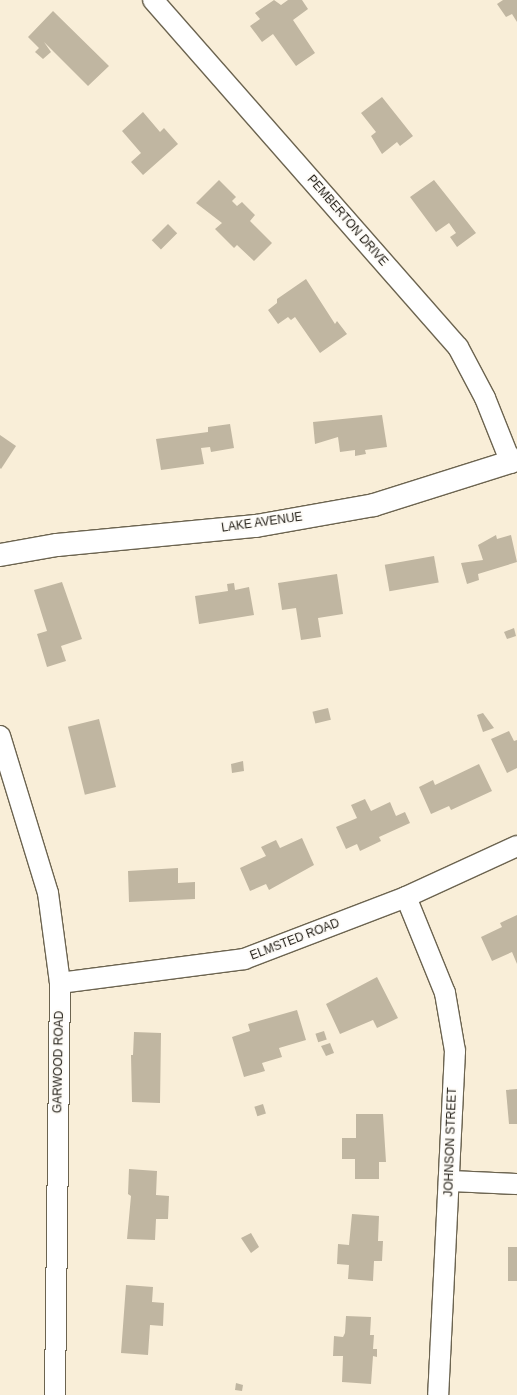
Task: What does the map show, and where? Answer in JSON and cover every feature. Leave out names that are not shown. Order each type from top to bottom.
[{"type":"street","name":"PEMBERTON DRIVE","points":[[153,0],[458,347],[485,398],[514,461]]},
{"type":"street","name":"LAKE AVENUE","points":[[0,555],[57,545],[256,526],[374,505],[514,461]]},
{"type":"street","name":"GARWOOD ROAD","points":[[0,736],[48,893],[60,983],[55,1395]]},
{"type":"street","name":"ELMSTED ROAD","points":[[60,983],[244,959],[406,897],[517,846]]},
{"type":"street","name":"JOHNSON STREET","points":[[406,897],[444,993],[455,1051],[450,1181],[438,1395]]},
{"type":"street","points":[[450,1181],[517,1184]]},
{"type":"building","points":[[274,0],[281,5],[288,0],[302,0],[308,9],[293,20],[315,53],[296,66],[273,34],[262,42],[250,26],[260,19],[255,13]]},
{"type":"building","points":[[503,0],[517,0],[517,22],[512,14],[506,17],[497,4]]},
{"type":"building","points":[[53,11],[109,66],[88,86],[44,42],[51,52],[43,59],[35,52],[39,48],[28,37]]},
{"type":"building","points":[[382,97],[413,136],[400,146],[397,142],[382,154],[371,136],[376,132],[361,113]]},
{"type":"building","points":[[143,112],[160,132],[164,128],[178,144],[143,175],[131,162],[141,153],[122,131]]},
{"type":"building","points":[[219,180],[236,197],[232,201],[237,206],[242,202],[255,215],[250,221],[272,243],[254,261],[237,245],[234,248],[215,229],[222,223],[196,203]]},
{"type":"building","points":[[434,180],[476,233],[457,247],[450,237],[456,233],[449,223],[436,232],[410,197]]},
{"type":"building","points":[[168,224],[177,233],[161,249],[152,240]]},
{"type":"building","points":[[306,279],[335,324],[337,321],[347,334],[320,353],[295,317],[291,320],[288,317],[278,324],[268,310],[277,303],[277,299]]},
{"type":"building","points":[[382,415],[387,447],[365,450],[366,454],[355,456],[355,450],[340,452],[338,437],[315,444],[313,422]]},
{"type":"building","points":[[230,424],[234,448],[211,452],[210,447],[201,448],[204,464],[161,470],[156,439],[208,432],[208,427]]},
{"type":"building","points":[[0,435],[16,446],[1,469],[0,468]]},
{"type":"building","points":[[496,535],[497,539],[511,535],[517,562],[478,574],[479,580],[467,584],[461,563],[483,560],[478,545]]},
{"type":"building","points":[[434,556],[439,583],[389,591],[385,565]]},
{"type":"building","points":[[337,574],[343,614],[318,618],[321,637],[301,640],[296,608],[282,610],[278,583]]},
{"type":"building","points":[[62,582],[82,639],[61,646],[66,661],[47,667],[37,634],[47,631],[34,590]]},
{"type":"building","points":[[234,583],[235,590],[249,587],[254,615],[199,624],[195,596],[228,591],[227,584]]},
{"type":"building","points":[[514,628],[516,636],[507,639],[504,632]]},
{"type":"building","points":[[328,708],[331,720],[315,724],[312,712]]},
{"type":"building","points":[[483,713],[494,728],[483,732],[477,715]]},
{"type":"building","points":[[99,719],[116,787],[85,795],[68,727]]},
{"type":"building","points":[[509,731],[514,741],[517,740],[517,768],[507,773],[491,739]]},
{"type":"building","points":[[243,761],[244,771],[232,773],[231,764]]},
{"type":"building","points":[[479,764],[492,791],[451,810],[449,806],[431,814],[419,787],[433,780],[435,785]]},
{"type":"building","points":[[365,799],[371,811],[390,802],[396,816],[405,812],[410,823],[379,837],[381,841],[360,851],[357,844],[346,849],[336,827],[357,818],[351,805]]},
{"type":"building","points":[[302,838],[314,865],[269,890],[266,884],[250,891],[240,868],[266,856],[261,847],[276,840],[280,848]]},
{"type":"building","points":[[178,868],[178,883],[195,882],[195,899],[129,902],[128,871]]},
{"type":"building","points":[[517,915],[517,964],[512,952],[492,961],[481,937],[502,927],[500,923]]},
{"type":"building","points":[[377,977],[398,1018],[377,1028],[373,1020],[340,1034],[326,1004]]},
{"type":"building","points":[[297,1010],[306,1040],[279,1048],[282,1057],[262,1063],[265,1071],[244,1077],[232,1037],[250,1031],[248,1024]]},
{"type":"building","points":[[324,1031],[327,1040],[318,1042],[315,1034]]},
{"type":"building","points":[[134,1032],[161,1033],[160,1103],[132,1102],[131,1055],[133,1055]]},
{"type":"building","points":[[330,1043],[334,1053],[326,1056],[321,1046]]},
{"type":"building","points":[[517,1089],[517,1124],[509,1124],[506,1090]]},
{"type":"building","points":[[263,1104],[266,1114],[257,1116],[254,1107]]},
{"type":"building","points":[[356,1114],[383,1114],[386,1162],[379,1162],[379,1179],[355,1179],[355,1159],[342,1159],[342,1138],[356,1138]]},
{"type":"building","points":[[129,1169],[157,1171],[156,1195],[169,1196],[168,1219],[156,1219],[155,1240],[127,1239],[131,1196],[128,1194]]},
{"type":"building","points":[[352,1214],[379,1216],[378,1241],[383,1241],[382,1261],[374,1261],[373,1281],[348,1279],[349,1265],[337,1264],[338,1244],[349,1245]]},
{"type":"building","points":[[251,1233],[259,1247],[251,1253],[241,1238]]},
{"type":"building","points":[[508,1247],[517,1247],[517,1281],[508,1281]]},
{"type":"building","points":[[126,1285],[153,1287],[152,1302],[164,1303],[163,1326],[150,1325],[148,1355],[121,1353]]},
{"type":"building","points":[[346,1316],[371,1317],[370,1335],[374,1335],[373,1349],[377,1349],[377,1357],[373,1356],[371,1384],[342,1382],[343,1356],[333,1356],[334,1336],[343,1337],[345,1333]]},
{"type":"building","points":[[236,1383],[243,1385],[242,1391],[235,1390]]}]
